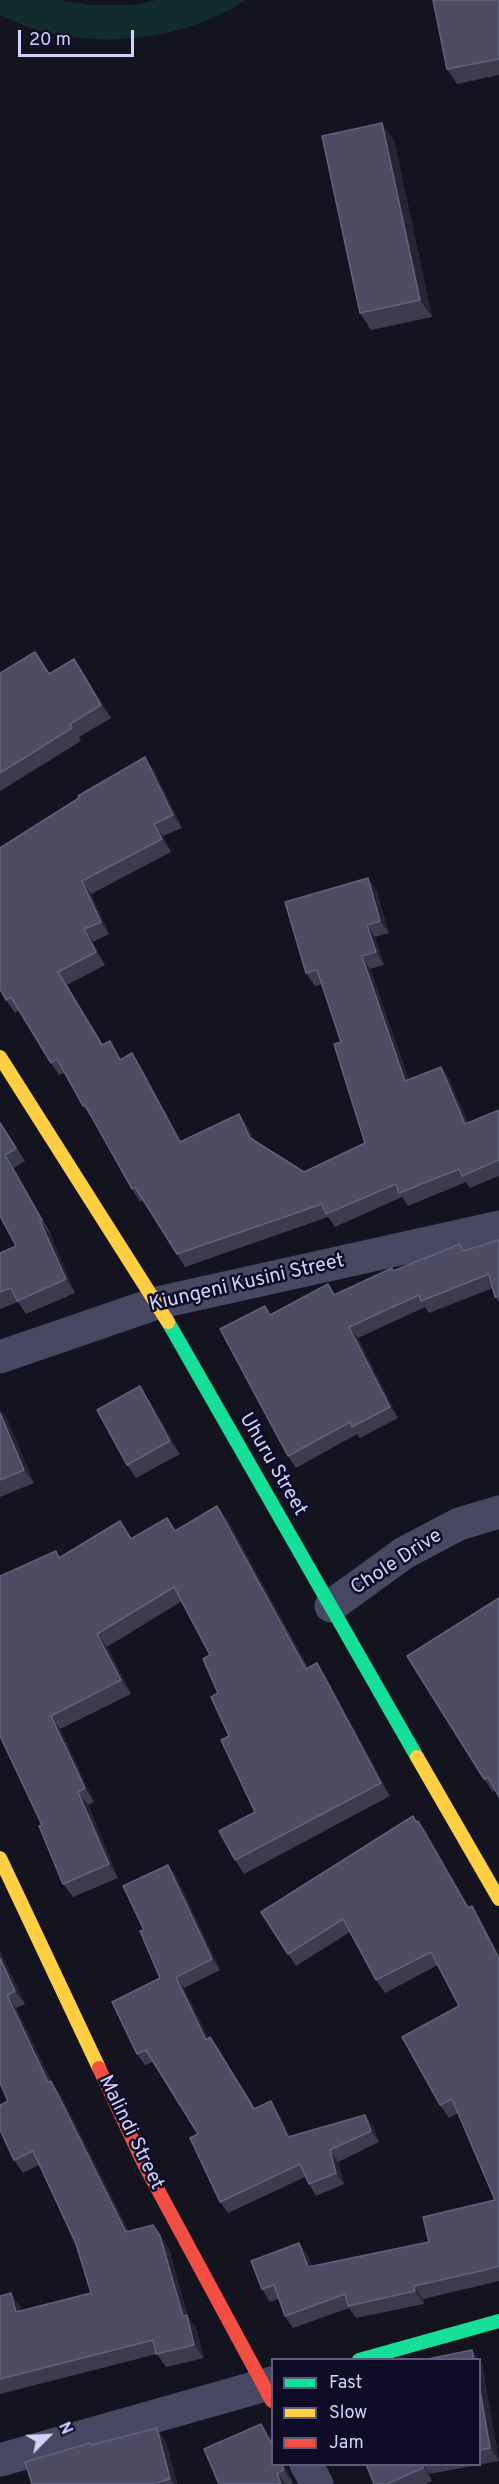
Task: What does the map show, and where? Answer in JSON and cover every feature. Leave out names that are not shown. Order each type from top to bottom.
[{"type":"street","name":"Uhuru Street","points":[[0,1057],[157,1303],[499,1899]]},
{"type":"street","name":"Kiungeni Kusini Street","points":[[0,1357],[157,1303],[499,1227]]},
{"type":"street","name":"Chole Drive","points":[[331,1606],[404,1553],[459,1524],[499,1512]]},
{"type":"street","name":"Malindi Street","points":[[0,1858],[144,2164],[270,2390]]},
{"type":"street","points":[[366,2358],[499,2321]]},
{"type":"street","points":[[0,2460],[270,2390]]},
{"type":"street","points":[[307,2466],[317,2484]]},
{"type":"green space","points":[[0,0],[59,0],[88,5],[133,5],[157,0],[246,0],[197,24],[171,32],[143,37],[88,39],[60,35],[17,23],[0,15]]},
{"type":"building","points":[[433,0],[499,0],[499,59],[447,69]]},
{"type":"building","points":[[382,123],[420,300],[360,313],[322,136]]},
{"type":"building","points":[[35,652],[49,674],[74,659],[101,705],[70,724],[72,728],[0,773],[0,673]]},
{"type":"building","points":[[145,757],[173,815],[154,824],[162,839],[82,881],[101,922],[84,929],[96,952],[58,972],[102,1045],[110,1041],[120,1060],[132,1053],[180,1142],[239,1114],[250,1138],[304,1172],[365,1143],[334,1044],[341,1042],[317,970],[306,973],[285,902],[368,878],[380,921],[367,925],[376,952],[362,956],[405,1081],[441,1067],[465,1124],[499,1110],[499,1160],[462,1176],[459,1169],[399,1193],[396,1184],[326,1214],[322,1204],[177,1254],[135,1187],[132,1189],[57,1059],[51,1063],[11,997],[6,1000],[0,989],[0,848],[79,798],[78,796]]},
{"type":"building","points":[[0,1123],[16,1148],[5,1155],[42,1220],[40,1221],[66,1279],[17,1301],[11,1288],[0,1292],[0,1253],[16,1246],[0,1216]]},
{"type":"building","points":[[499,1240],[499,1296],[495,1297],[489,1274],[421,1301],[419,1295],[349,1327],[390,1407],[352,1427],[350,1422],[288,1456],[220,1329],[265,1306],[270,1315],[328,1284],[334,1295],[392,1268],[393,1271],[460,1244],[463,1251]]},
{"type":"building","points":[[140,1386],[170,1441],[127,1465],[97,1410]]},
{"type":"building","points":[[0,1413],[24,1470],[0,1480]]},
{"type":"building","points":[[217,1506],[306,1669],[317,1663],[381,1783],[235,1860],[219,1831],[255,1812],[221,1740],[229,1736],[211,1697],[218,1693],[203,1659],[210,1655],[174,1587],[97,1634],[121,1680],[51,1716],[85,1788],[78,1792],[109,1864],[63,1884],[39,1826],[42,1825],[0,1736],[0,1576],[56,1551],[59,1558],[120,1521],[131,1539],[167,1518],[175,1531]]},
{"type":"building","points":[[499,1598],[499,1797],[488,1777],[484,1779],[407,1656]]},
{"type":"building","points":[[413,1816],[468,1908],[472,1906],[499,1959],[499,2266],[414,2286],[415,2291],[348,2306],[345,2294],[285,2316],[274,2285],[262,2289],[251,2261],[299,2243],[308,2267],[429,2242],[423,2217],[495,2200],[452,2099],[440,2105],[402,2037],[459,2006],[431,1952],[376,1980],[343,1919],[288,1954],[261,1912]]},
{"type":"building","points":[[168,1865],[212,1959],[176,1977],[206,2040],[210,2037],[254,2109],[271,2101],[288,2137],[365,2115],[371,2131],[330,2150],[336,2173],[309,2184],[300,2164],[220,2202],[190,2138],[198,2134],[146,2050],[137,2054],[112,2002],[160,1978],[140,1931],[144,1930],[123,1886]]},
{"type":"building","points":[[0,1958],[15,1991],[7,1995],[48,2082],[51,2081],[126,2232],[153,2225],[160,2236],[183,2316],[187,2315],[194,2345],[156,2354],[153,2340],[0,2379],[0,2296],[11,2293],[16,2312],[91,2293],[76,2244],[33,2151],[14,2160],[0,2130],[0,2105],[8,2101],[0,2083]]},
{"type":"building","points":[[472,2350],[474,2358],[433,2358]]},
{"type":"building","points":[[481,2396],[490,2448],[481,2450]]},
{"type":"building","points":[[261,2424],[271,2443],[271,2466],[282,2466],[284,2470],[277,2473],[281,2484],[219,2484],[204,2449]]},
{"type":"building","points":[[157,2428],[170,2479],[152,2484],[32,2484],[25,2462],[90,2443],[91,2445]]},
{"type":"building","points":[[367,2466],[422,2466],[423,2468],[387,2484],[374,2484]]},
{"type":"traffic: fast","points":[[168,1322],[417,1757]]},
{"type":"traffic: fast","points":[[366,2358],[499,2321]]},
{"type":"traffic: slow","points":[[0,1057],[168,1322]]},
{"type":"traffic: slow","points":[[417,1757],[499,1899]]},
{"type":"traffic: slow","points":[[0,1858],[99,2068]]},
{"type":"traffic: jam","points":[[99,2068],[144,2164],[271,2399]]}]
